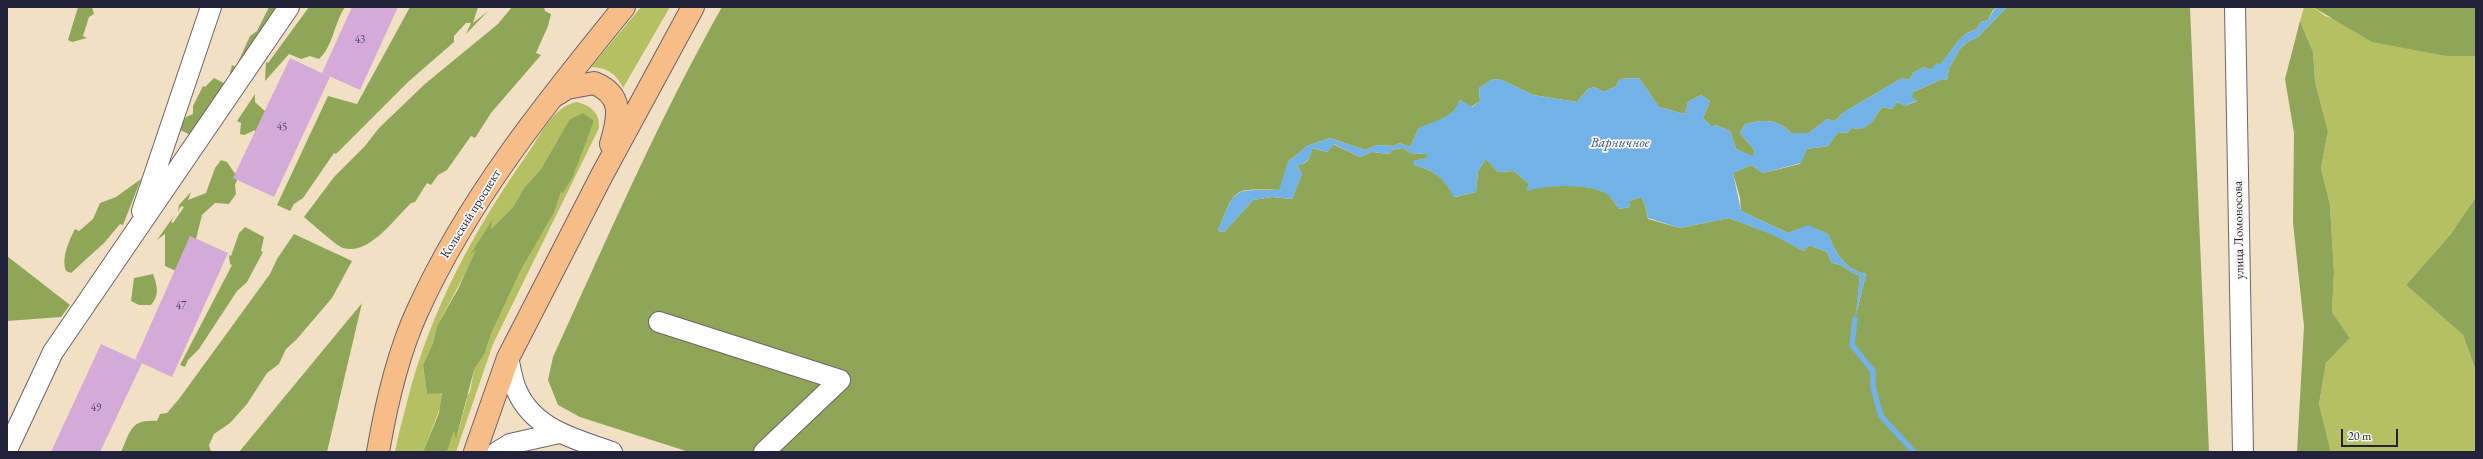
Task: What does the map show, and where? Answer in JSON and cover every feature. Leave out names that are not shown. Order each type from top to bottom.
[{"type":"main road","name":"Кольский проспект","points":[[378,452],[392,385],[416,313],[451,242],[516,143],[548,100],[624,7]]},
{"type":"main road","points":[[475,452],[508,358],[602,175],[693,7]]},
{"type":"main road","points":[[548,100],[567,88],[580,84],[594,83],[612,95],[618,110],[616,126],[602,175]]},
{"type":"street","points":[[135,234],[211,7]]},
{"type":"street","points":[[7,450],[53,352],[289,7]]},
{"type":"street","name":"улица Ломоносова","points":[[2236,7],[2243,452]]},
{"type":"street","points":[[659,322],[840,380],[764,452]]},
{"type":"street","points":[[508,358],[517,391],[535,417],[559,433],[612,452]]},
{"type":"street","points":[[497,452],[510,444],[559,433]]},
{"type":"green space","points":[[78,7],[92,7],[94,14],[89,17],[83,36],[87,38],[72,42],[68,40]]},
{"type":"green space","points":[[269,7],[283,7],[191,135],[178,129],[186,117],[193,114],[193,106],[203,86],[205,87],[214,78],[224,83],[229,77],[232,65],[236,67],[250,36],[257,31]]},
{"type":"green space","points":[[309,7],[345,7],[341,13],[324,54],[319,59],[310,56],[301,59],[289,54],[265,81],[266,62],[268,63]]},
{"type":"green space","points":[[410,7],[478,7],[473,23],[488,11],[466,34],[471,23],[466,23],[454,36],[454,42],[408,82],[336,154],[334,153],[303,198],[294,204],[290,211],[277,205],[328,96],[357,104]]},
{"type":"green space","points":[[512,7],[544,7],[545,11],[551,14],[548,26],[536,53],[541,55],[491,113],[475,138],[471,136],[447,170],[438,175],[431,185],[427,183],[415,202],[411,203],[389,226],[362,247],[353,249],[343,248],[304,217],[334,177],[365,146],[379,128],[426,83],[498,24]]},
{"type":"green space","points":[[641,7],[670,7],[623,88],[614,75],[610,72],[591,67]]},
{"type":"green space","points":[[722,7],[1999,7],[1993,10],[1988,20],[1981,22],[1977,29],[1967,33],[1959,40],[1941,64],[1937,64],[1930,70],[1924,67],[1913,73],[1909,80],[1902,78],[1844,112],[1835,121],[1827,119],[1809,133],[1791,133],[1786,128],[1770,121],[1745,124],[1740,133],[1755,151],[1753,157],[1736,149],[1730,131],[1716,125],[1712,127],[1703,118],[1710,101],[1701,95],[1688,102],[1685,114],[1659,107],[1639,78],[1620,79],[1616,86],[1604,92],[1594,87],[1588,89],[1577,102],[1533,95],[1502,80],[1493,79],[1479,88],[1480,101],[1471,107],[1460,100],[1449,115],[1419,128],[1410,147],[1399,143],[1394,146],[1377,145],[1365,150],[1330,138],[1307,146],[1288,162],[1280,190],[1253,190],[1238,193],[1229,205],[1218,231],[1224,232],[1253,200],[1272,197],[1292,199],[1302,174],[1297,165],[1308,160],[1312,148],[1327,152],[1333,144],[1360,157],[1372,152],[1390,154],[1391,150],[1403,148],[1410,153],[1427,154],[1427,158],[1414,161],[1414,165],[1439,176],[1455,197],[1476,192],[1478,171],[1486,159],[1498,172],[1514,171],[1529,184],[1527,190],[1557,186],[1593,188],[1610,196],[1619,209],[1630,207],[1629,201],[1641,197],[1645,205],[1648,219],[1680,228],[1729,218],[1772,234],[1804,251],[1809,245],[1827,252],[1832,263],[1840,265],[1860,276],[1856,315],[1866,274],[1852,269],[1842,259],[1828,234],[1808,226],[1788,233],[1741,211],[1740,198],[1733,173],[1751,165],[1763,173],[1800,164],[1807,149],[1828,146],[1838,132],[1848,133],[1851,128],[1862,129],[1872,122],[1882,107],[1892,109],[1897,102],[1905,106],[1917,101],[1911,98],[1913,92],[1943,79],[1947,80],[1949,68],[1960,49],[1966,43],[1978,37],[2007,7],[2190,7],[2209,452],[689,452],[580,417],[558,405],[548,380],[553,357],[634,180],[676,93]]},
{"type":"green space","points":[[2304,7],[2313,7],[2325,16],[2447,56],[2476,56],[2476,197],[2450,235],[2406,285],[2463,335],[2476,371],[2476,452],[2331,452],[2319,404],[2326,363],[2350,338],[2332,312],[2334,272],[2330,205],[2321,168],[2328,131],[2315,82],[2313,52],[2300,21]]},
{"type":"green space","points":[[2313,7],[2476,7],[2476,56],[2447,56],[2372,42]]},
{"type":"green space","points":[[2300,21],[2313,52],[2315,82],[2328,131],[2321,168],[2330,205],[2334,272],[2332,312],[2350,338],[2326,363],[2319,404],[2331,452],[2297,452],[2304,326],[2293,223],[2294,133],[2285,79]]},
{"type":"green space","points":[[255,94],[255,102],[268,114],[256,141],[255,130],[244,135],[240,134],[241,123],[237,121]]},
{"type":"green space","points":[[576,102],[586,105],[593,110],[598,118],[599,128],[493,344],[456,452],[447,452],[454,431],[457,432],[457,436],[467,399],[465,398],[470,392],[474,370],[485,353],[491,334],[521,270],[554,213],[561,192],[563,192],[573,173],[594,121],[569,120],[541,169],[524,188],[513,207],[491,229],[493,221],[437,326],[433,343],[423,365],[427,394],[442,392],[440,408],[423,452],[395,452],[402,420],[417,368],[441,304],[456,272],[508,182],[542,131],[560,110]]},
{"type":"green space","points":[[583,113],[594,121],[573,176],[563,193],[561,192],[554,213],[521,270],[491,334],[485,353],[474,370],[456,439],[454,431],[447,452],[423,452],[439,413],[442,393],[427,394],[423,365],[433,343],[437,326],[458,289],[476,250],[470,255],[493,219],[491,229],[513,207],[524,188],[541,169],[569,120]]},
{"type":"green space","points":[[221,160],[227,162],[238,178],[235,185],[236,194],[229,204],[215,203],[202,215],[196,239],[176,271],[165,266],[165,234],[157,240],[174,216],[171,222],[173,223],[184,207],[181,206],[178,212],[179,205],[191,192],[188,200],[206,193],[215,168]]},
{"type":"green space","points":[[141,179],[123,225],[120,224],[104,243],[71,273],[66,271],[64,261],[65,255],[75,229],[79,231],[93,219],[100,203],[116,197]]},
{"type":"green space","points":[[2476,197],[2476,371],[2463,335],[2406,285],[2450,235]]},
{"type":"green space","points":[[245,227],[264,237],[261,251],[263,252],[247,282],[237,291],[199,349],[188,360],[185,367],[180,365],[232,265],[230,264],[229,255],[231,256],[239,233]]},
{"type":"green space","points":[[294,234],[352,261],[332,298],[296,340],[286,349],[279,364],[267,373],[247,404],[230,423],[214,434],[209,445],[211,452],[121,452],[130,432],[136,424],[148,421],[157,421],[160,414],[167,413],[179,399],[270,274],[277,259]]},
{"type":"green space","points":[[7,256],[70,305],[61,317],[7,321]]},
{"type":"green space","points":[[153,274],[157,294],[151,305],[139,305],[131,301],[134,278]]},
{"type":"green space","points":[[362,303],[327,452],[239,452]]},
{"type":"water","name":"Варничное","points":[[1999,7],[2007,7],[1978,37],[1966,43],[1960,49],[1949,68],[1947,80],[1943,79],[1913,92],[1912,98],[1918,100],[1905,106],[1897,102],[1892,109],[1882,107],[1872,122],[1862,129],[1851,128],[1848,133],[1838,132],[1828,146],[1807,149],[1801,163],[1763,173],[1751,165],[1733,173],[1741,211],[1788,233],[1808,225],[1828,234],[1842,259],[1852,269],[1866,274],[1855,319],[1860,276],[1840,265],[1832,263],[1827,252],[1809,245],[1804,251],[1771,234],[1729,218],[1680,228],[1648,218],[1645,205],[1641,197],[1629,201],[1630,207],[1619,209],[1609,196],[1593,188],[1557,186],[1526,191],[1529,184],[1514,171],[1498,172],[1486,159],[1478,171],[1476,192],[1454,197],[1443,180],[1438,176],[1428,170],[1414,165],[1413,161],[1427,158],[1427,154],[1410,153],[1403,148],[1391,150],[1390,154],[1372,152],[1360,157],[1334,144],[1327,152],[1313,148],[1308,160],[1297,166],[1302,174],[1292,199],[1272,197],[1253,200],[1224,232],[1218,231],[1233,198],[1244,191],[1279,190],[1288,162],[1307,146],[1330,138],[1365,150],[1377,145],[1394,146],[1399,143],[1410,147],[1419,128],[1449,115],[1460,100],[1472,107],[1480,101],[1479,88],[1493,79],[1502,80],[1533,95],[1577,102],[1588,89],[1594,87],[1604,92],[1616,86],[1620,79],[1639,78],[1659,107],[1685,114],[1688,102],[1701,95],[1710,101],[1703,118],[1712,127],[1716,125],[1730,131],[1736,149],[1753,156],[1755,151],[1740,133],[1745,124],[1770,121],[1786,128],[1791,133],[1809,133],[1827,119],[1835,121],[1844,112],[1902,78],[1909,80],[1913,73],[1924,67],[1930,70],[1937,63],[1941,64],[1959,40],[1967,33],[1977,29],[1981,22],[1988,20],[1994,10]]},
{"type":"building","points":[[352,7],[398,7],[360,90],[322,73]]},
{"type":"building","points":[[290,58],[330,77],[274,197],[233,178]]},
{"type":"building","points":[[190,236],[228,253],[172,377],[135,360]]},
{"type":"building","points":[[101,344],[142,363],[100,452],[51,452]]},
{"type":"waterway","points":[[1855,319],[1852,345],[1873,371],[1873,387],[1881,416],[1914,452]]}]
